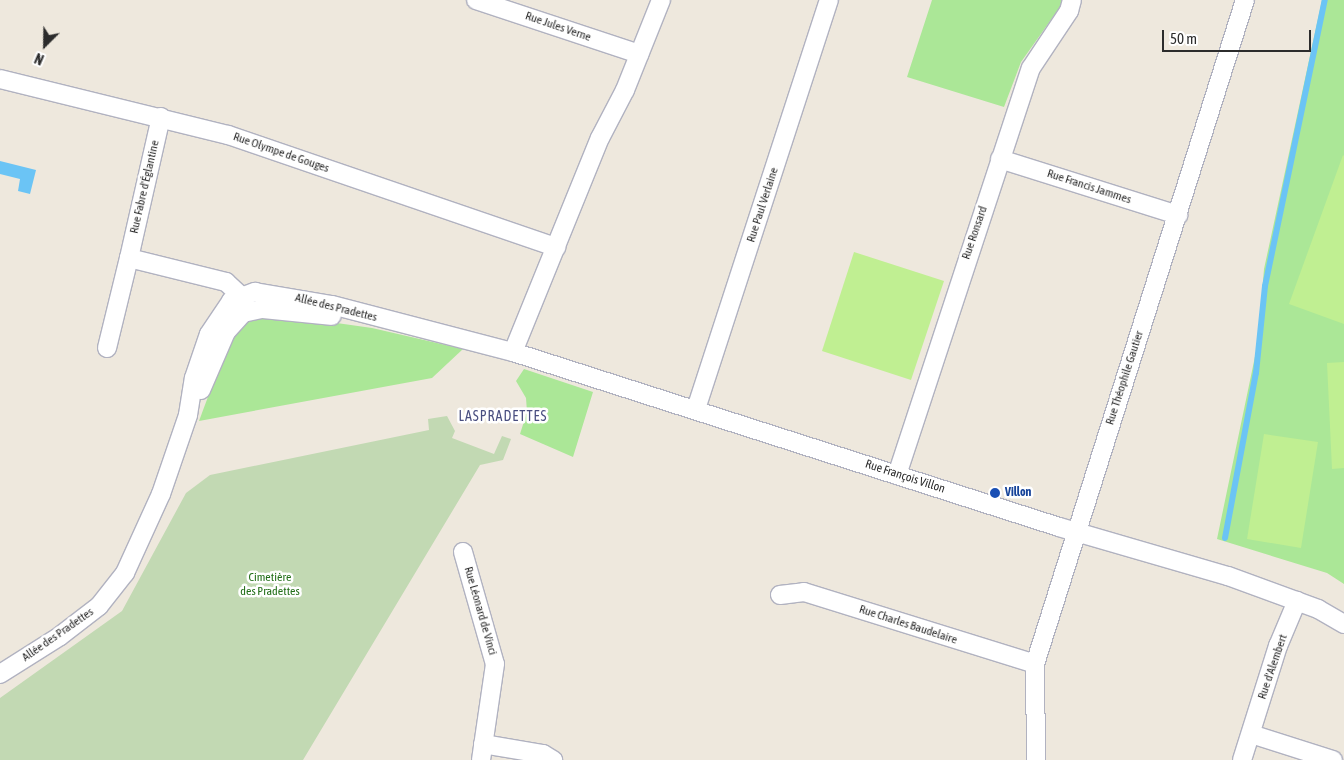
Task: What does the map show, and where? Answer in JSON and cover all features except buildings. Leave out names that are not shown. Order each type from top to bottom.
[{"type":"street","name":"Rue Jules Verne","points":[[476,0],[639,54]]},
{"type":"street","points":[[513,352],[600,138],[662,0]]},
{"type":"street","name":"Rue Paul Verlaine","points":[[696,410],[828,0]]},
{"type":"street","name":"Rue Ronsard","points":[[897,475],[1031,68],[1068,11],[1072,0]]},
{"type":"street","name":"Rue Théophile Gautier","points":[[1036,760],[1035,664],[1074,531],[1178,215],[1245,0]]},
{"type":"street","name":"Rue Olympe de Gouges","points":[[0,79],[162,117],[228,135],[556,247]]},
{"type":"street","name":"Rue Fabre d'Églantine","points":[[107,348],[162,117]]},
{"type":"street","name":"Rue Francis Jammes","points":[[1000,159],[1178,215]]},
{"type":"street","points":[[129,258],[226,282],[244,304]]},
{"type":"street","name":"Allée des Pradettes","points":[[0,674],[60,636],[99,606],[125,572],[161,494],[188,415],[226,332],[244,304],[270,309],[376,318],[513,352]]},
{"type":"street","name":"Rue François Villon","points":[[513,352],[1074,531],[1228,576],[1297,601],[1344,624]]},
{"type":"street","name":"Rue Léonard de Vinci","points":[[463,552],[495,664],[482,752]]},
{"type":"street","name":"Rue Charles Baudelaire","points":[[780,595],[804,592],[1035,664]]},
{"type":"street","name":"Rue d'Alembert","points":[[1242,760],[1278,646],[1297,601]]},
{"type":"street","points":[[1251,734],[1332,760]]},
{"type":"street","points":[[482,752],[543,754],[553,760]]},
{"type":"green space","points":[[932,0],[1065,0],[1021,62],[1004,107],[907,77]]},
{"type":"green space","points":[[1322,0],[1344,0],[1344,584],[1327,573],[1217,539],[1258,342],[1264,269]]},
{"type":"green space","points":[[1344,156],[1344,324],[1289,304]]},
{"type":"green space","points":[[854,252],[944,281],[911,380],[822,351]]},
{"type":"green space","points":[[266,313],[372,328],[463,349],[432,378],[199,421],[232,332],[247,318]]},
{"type":"green space","points":[[1344,362],[1344,468],[1332,469],[1327,363]]},
{"type":"green space","points":[[524,369],[593,392],[573,457],[520,434],[527,412],[526,398],[516,381]]},
{"type":"green space","name":"Cimetière des Pradettes","points":[[447,416],[455,431],[452,438],[494,454],[502,436],[511,439],[503,460],[480,465],[303,760],[0,760],[0,698],[122,611],[186,493],[210,475],[429,430],[428,419]]},
{"type":"green space","points":[[1264,434],[1318,442],[1301,548],[1247,539]]},
{"type":"water","points":[[0,161],[36,170],[30,194],[18,191],[20,179],[0,174]]},
{"type":"waterway","points":[[1225,538],[1256,373],[1265,286],[1325,0]]},
{"type":"place","name":"Villon","points":[[995,493]]},
{"type":"district","name":"LASPRADETTES","points":[[503,416]]}]
